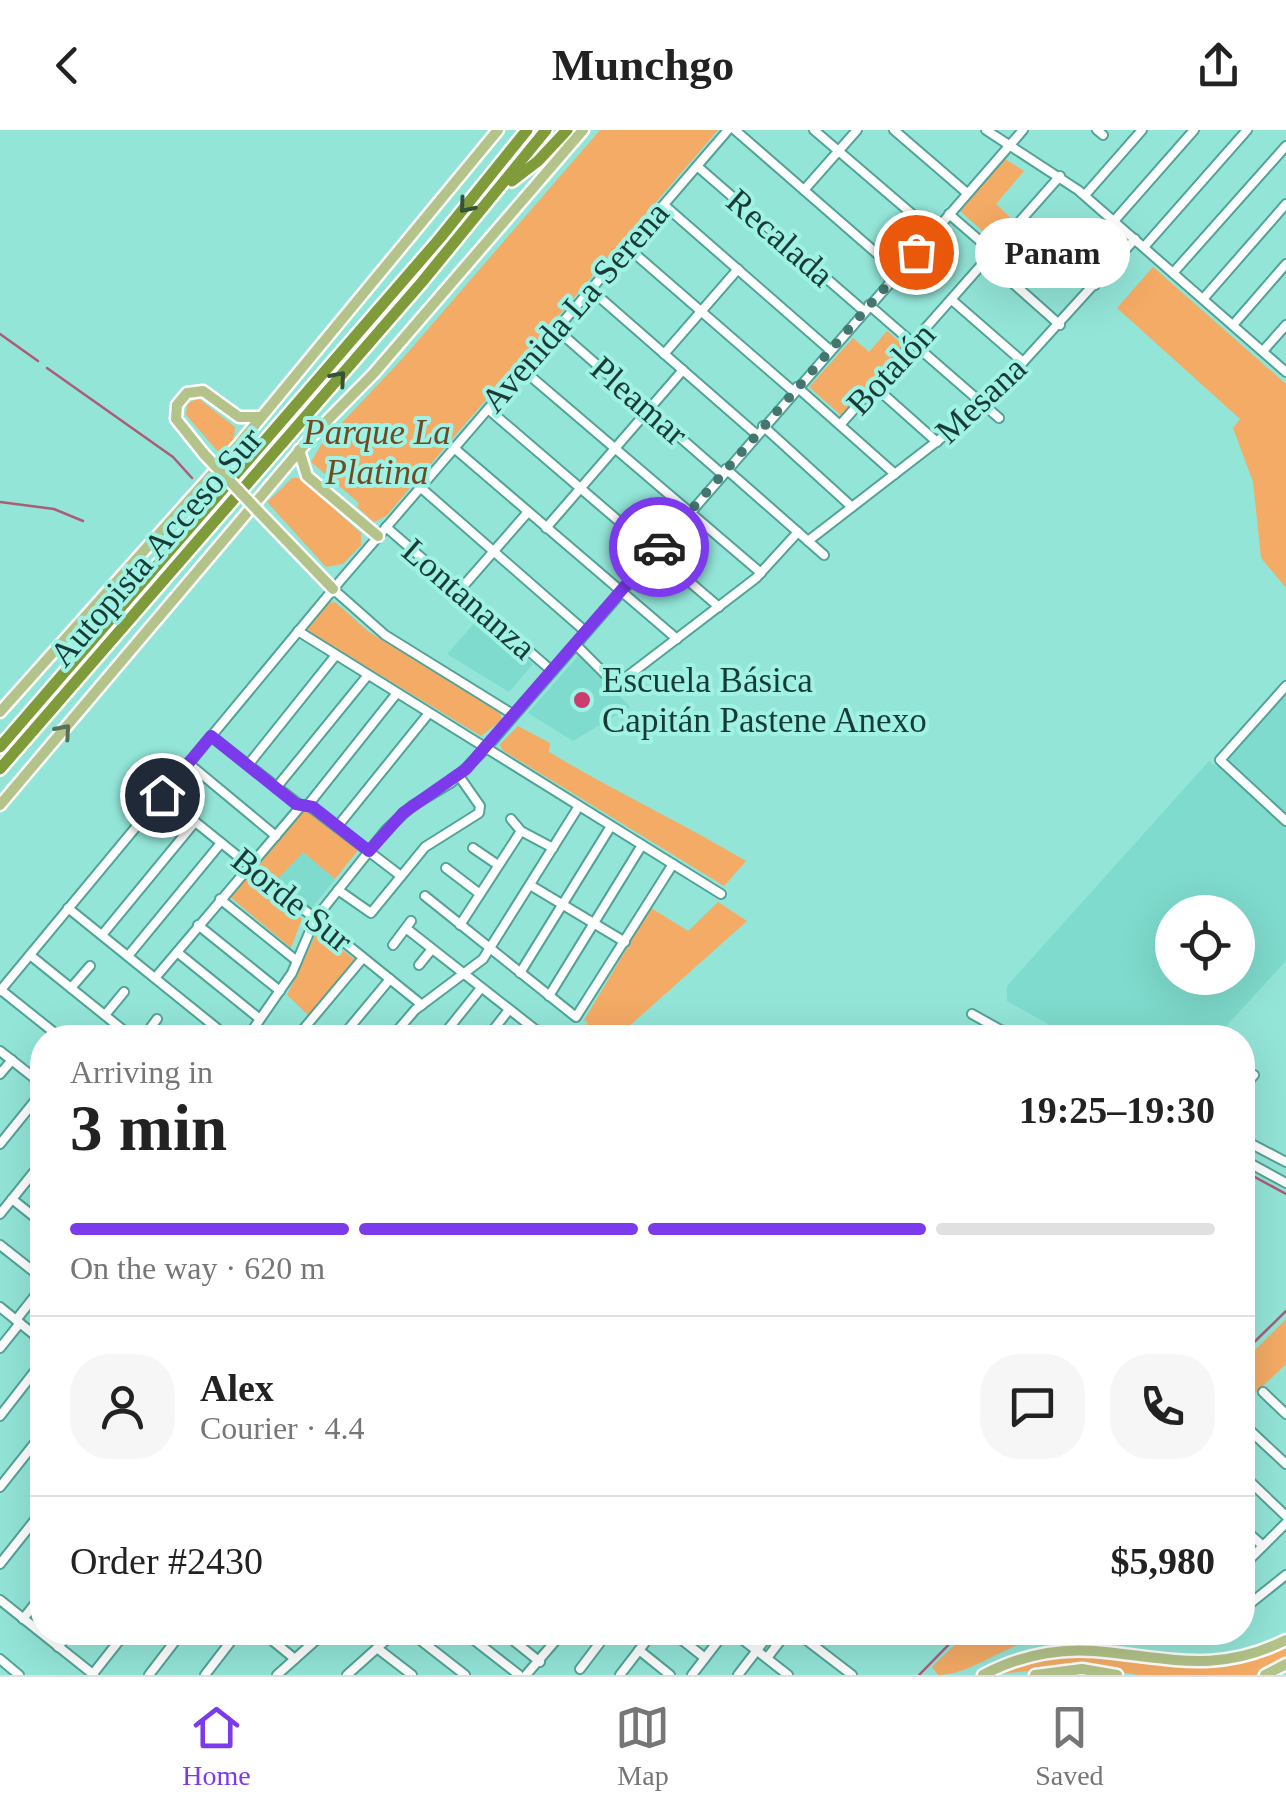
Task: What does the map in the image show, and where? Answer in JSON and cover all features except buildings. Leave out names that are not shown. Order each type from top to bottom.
[{"type":"highway","name":"Autopista Acceso Sur","points":[[0,747],[440,238],[527,130]]},
{"type":"highway","name":"Autopista Acceso Sur","points":[[0,770],[494,196],[546,130]]},
{"type":"highway","points":[[494,196],[538,162],[567,130]]},
{"type":"main road","points":[[0,712],[240,443],[318,343],[498,130]]},
{"type":"main road","points":[[0,805],[278,475],[374,373],[583,130]]},
{"type":"main road","points":[[262,417],[235,415],[203,391],[181,398],[176,419],[204,454],[333,589]]},
{"type":"main road","points":[[235,415],[240,443]]},
{"type":"main road","points":[[300,450],[307,476]]},
{"type":"main road","points":[[278,475],[292,472],[307,476],[382,532]]},
{"type":"main road","points":[[982,1675],[1029,1656],[1068,1650],[1115,1654],[1171,1666],[1221,1666],[1255,1657],[1286,1640]]},
{"type":"main road","points":[[1265,1675],[1286,1664]]},
{"type":"main road","points":[[1035,1675],[1073,1670],[1116,1675]]},
{"type":"street","name":"Avenida La Serena","points":[[0,990],[333,589],[731,130]]},
{"type":"street","points":[[731,130],[898,272]]},
{"type":"street","points":[[814,130],[933,232]]},
{"type":"street","points":[[804,190],[857,130]]},
{"type":"street","points":[[894,130],[967,193]]},
{"type":"street","points":[[986,130],[1085,195],[1286,372]]},
{"type":"street","points":[[256,1025],[297,962],[315,919],[369,851],[403,813],[459,776],[486,748],[1023,130]]},
{"type":"street","points":[[1085,195],[1142,130]]},
{"type":"street","points":[[1114,221],[1194,130]]},
{"type":"street","points":[[1144,247],[1247,130]]},
{"type":"street","points":[[1173,273],[1286,146]]},
{"type":"street","name":"Recalada","points":[[697,166],[999,418]]},
{"type":"street","name":"Botalón","points":[[840,425],[1060,176]]},
{"type":"street","points":[[664,204],[830,350]]},
{"type":"street","points":[[1203,299],[1286,204]]},
{"type":"street","points":[[949,214],[1060,324]]},
{"type":"street","points":[[1022,221],[1095,285]]},
{"type":"street","name":"Mesana","points":[[808,541],[984,404],[1135,239]]},
{"type":"street","points":[[627,247],[895,474]]},
{"type":"street","points":[[1233,325],[1286,264]]},
{"type":"street","points":[[664,354],[738,269]]},
{"type":"street","points":[[590,290],[852,507]]},
{"type":"street","points":[[953,301],[1023,362]]},
{"type":"street","points":[[1263,352],[1286,325]]},
{"type":"street","name":"Pleamar","points":[[556,329],[824,556]]},
{"type":"street","points":[[522,369],[762,574]]},
{"type":"street","points":[[546,528],[682,370]]},
{"type":"street","points":[[874,386],[938,442]]},
{"type":"street","points":[[488,408],[720,606]]},
{"type":"street","points":[[454,448],[677,639]]},
{"type":"street","points":[[420,487],[586,632]]},
{"type":"street","points":[[459,591],[528,512]]},
{"type":"street","name":"Lontananza","points":[[382,532],[459,591],[552,671]]},
{"type":"street","points":[[575,644],[614,685],[762,574],[798,532]]},
{"type":"street","points":[[333,589],[386,635],[514,715]]},
{"type":"street","points":[[298,631],[721,894]]},
{"type":"street","points":[[248,765],[336,655]]},
{"type":"street","points":[[276,788],[368,675]]},
{"type":"street","points":[[1286,686],[1220,760],[1286,822]]},
{"type":"street","points":[[155,978],[398,693]]},
{"type":"street","points":[[337,827],[429,713]]},
{"type":"street","points":[[211,736],[276,788],[402,876]]},
{"type":"street","points":[[188,764],[276,836]]},
{"type":"street","points":[[338,890],[370,914],[429,843],[481,810],[459,776]]},
{"type":"street","name":"Borde Sur","points":[[162,795],[422,1005]]},
{"type":"street","points":[[404,1025],[422,1005],[466,976],[490,949],[579,806]]},
{"type":"street","points":[[510,819],[553,848]]},
{"type":"street","points":[[102,936],[195,822]]},
{"type":"street","points":[[520,974],[611,826]]},
{"type":"street","points":[[460,925],[521,830]]},
{"type":"street","points":[[128,956],[221,843]]},
{"type":"street","points":[[549,996],[642,845]]},
{"type":"street","points":[[473,848],[498,865]]},
{"type":"street","points":[[425,896],[576,1016],[673,864]]},
{"type":"street","points":[[446,868],[480,894]]},
{"type":"street","points":[[530,885],[624,942]]},
{"type":"street","points":[[220,899],[297,962]]},
{"type":"street","points":[[68,908],[213,1025]]},
{"type":"street","points":[[198,925],[280,991]]},
{"type":"street","points":[[394,945],[409,925],[432,949],[528,1025]]},
{"type":"street","points":[[419,966],[432,949]]},
{"type":"street","points":[[176,952],[260,1019]]},
{"type":"street","points":[[30,955],[117,1025]]},
{"type":"street","points":[[307,1025],[363,958]]},
{"type":"street","points":[[71,988],[90,966]]},
{"type":"street","points":[[352,1025],[390,980]]},
{"type":"street","points":[[451,1025],[481,988]]},
{"type":"street","points":[[0,990],[44,1025]]},
{"type":"street","points":[[105,1015],[124,992]]},
{"type":"street","points":[[497,1025],[508,1010]]},
{"type":"street","points":[[972,1014],[992,1025]]},
{"type":"street","points":[[153,1025],[158,1019]]},
{"type":"street","points":[[0,1051],[30,1074]]},
{"type":"street","points":[[0,1074],[12,1060]]},
{"type":"street","points":[[0,1144],[30,1107]]},
{"type":"street","points":[[1255,1146],[1286,1162]]},
{"type":"street","points":[[1255,1166],[1286,1183]]},
{"type":"street","points":[[0,1214],[30,1179]]},
{"type":"street","points":[[12,1199],[30,1213]]},
{"type":"street","points":[[0,1245],[30,1269]]},
{"type":"street","points":[[0,1348],[30,1305]]},
{"type":"street","points":[[0,1308],[30,1332]]},
{"type":"street","points":[[0,1416],[30,1377]]},
{"type":"street","points":[[1263,1392],[1286,1414]]},
{"type":"street","points":[[1255,1435],[1286,1464]]},
{"type":"street","points":[[0,1488],[30,1449]]},
{"type":"street","points":[[1255,1488],[1286,1520],[1255,1554]]},
{"type":"street","points":[[0,1564],[30,1526]]},
{"type":"street","points":[[1255,1539],[1263,1546]]},
{"type":"street","points":[[1255,1600],[1286,1576]]},
{"type":"street","points":[[0,1600],[30,1624]]},
{"type":"street","points":[[24,1619],[30,1611]]},
{"type":"street","points":[[56,1645],[93,1675],[116,1645]]},
{"type":"street","points":[[149,1675],[172,1645]]},
{"type":"street","points":[[204,1675],[228,1645]]},
{"type":"street","points":[[278,1645],[295,1659]]},
{"type":"street","points":[[277,1675],[311,1645]]},
{"type":"street","points":[[353,1673],[380,1645]]},
{"type":"street","points":[[427,1645],[465,1675]]},
{"type":"street","points":[[482,1645],[523,1675],[540,1662],[552,1645]]},
{"type":"street","points":[[519,1645],[540,1662]]},
{"type":"street","points":[[580,1670],[598,1645]]},
{"type":"street","points":[[620,1675],[643,1645]]},
{"type":"street","points":[[688,1645],[705,1658]]},
{"type":"street","points":[[692,1675],[715,1645]]},
{"type":"street","points":[[749,1645],[788,1675]]},
{"type":"street","points":[[738,1675],[760,1645]]},
{"type":"street","points":[[766,1658],[776,1645]]},
{"type":"street","points":[[813,1645],[852,1675]]},
{"type":"street","points":[[377,1648],[412,1675]]},
{"type":"street","points":[[639,1650],[670,1675]]},
{"type":"street","points":[[0,1660],[20,1675]]},
{"type":"shaded area","points":[[479,618],[533,664],[509,692],[447,654]]},
{"type":"shaded area","name":"Escuela Básica Capitán Pastene Anexo","points":[[580,654],[630,707],[573,741],[528,713]]},
{"type":"shaded area","points":[[1286,693],[1286,961],[1255,995],[1255,895],[1155,895],[1155,995],[1255,995],[1227,1025],[1050,1025],[1007,1001],[1007,986],[1209,761],[1217,767]]},
{"type":"shaded area","points":[[302,851],[335,879],[311,909],[276,881]]},
{"type":"green space","name":"Parque La Platina","points":[[600,130],[718,130],[386,516],[374,522],[357,507],[359,503],[311,462],[321,445],[403,358]]},
{"type":"green space","points":[[1005,159],[1024,171],[996,204],[1014,221],[996,243],[960,211]]},
{"type":"green space","points":[[1153,267],[1286,384],[1286,588],[1261,558],[1253,482],[1233,428],[1240,419],[1117,308]]},
{"type":"green space","points":[[887,331],[904,346],[843,417],[809,387],[853,338],[869,352]]},
{"type":"green space","points":[[198,398],[235,427],[234,438],[221,455],[186,415],[187,404]]},
{"type":"green space","points":[[292,478],[299,478],[361,533],[361,545],[343,564],[326,567],[267,502]]},
{"type":"green space","points":[[335,602],[369,632],[500,713],[502,720],[481,736],[312,634],[306,628],[328,603]]},
{"type":"green space","points":[[518,726],[550,743],[549,752],[746,861],[724,886],[502,750],[500,744]]},
{"type":"green space","points":[[308,808],[359,849],[335,879],[303,852],[276,881],[257,865],[302,809]]},
{"type":"green space","points":[[247,875],[302,919],[291,948],[229,896]]},
{"type":"green space","points":[[718,902],[747,921],[630,1025],[586,1025],[584,1020],[651,908],[688,931]]},
{"type":"green space","points":[[321,933],[354,959],[354,964],[310,1017],[287,995],[316,934]]},
{"type":"green space","points":[[1286,1319],[1286,1364],[1255,1393],[1255,1350]]},
{"type":"green space","points":[[955,1645],[1019,1645],[949,1674],[938,1675],[932,1667]]},
{"type":"green space","points":[[1286,1645],[1286,1661],[1255,1675],[1138,1675],[1083,1665],[990,1675],[1055,1656],[1082,1654],[1215,1662],[1237,1660]]},
{"type":"waterway","points":[[0,334],[38,361]]},
{"type":"waterway","points":[[47,368],[173,457],[192,478]]},
{"type":"waterway","points":[[0,502],[54,509],[83,521]]},
{"type":"waterway","points":[[1255,1177],[1286,1194]]},
{"type":"waterway","points":[[1255,1341],[1286,1311]]},
{"type":"waterway","points":[[919,1675],[948,1645]]},
{"type":"way so far","points":[[659,547],[916,252]]},
{"type":"place","name":"Panam","points":[[916,252]]},
{"type":"place","name":"Escuela Básica Capitán Pastene Anexo","points":[[582,700]]},
{"type":"route","points":[[162,795],[211,736],[296,804],[313,807],[369,851],[403,813],[466,769],[659,547]]}]
